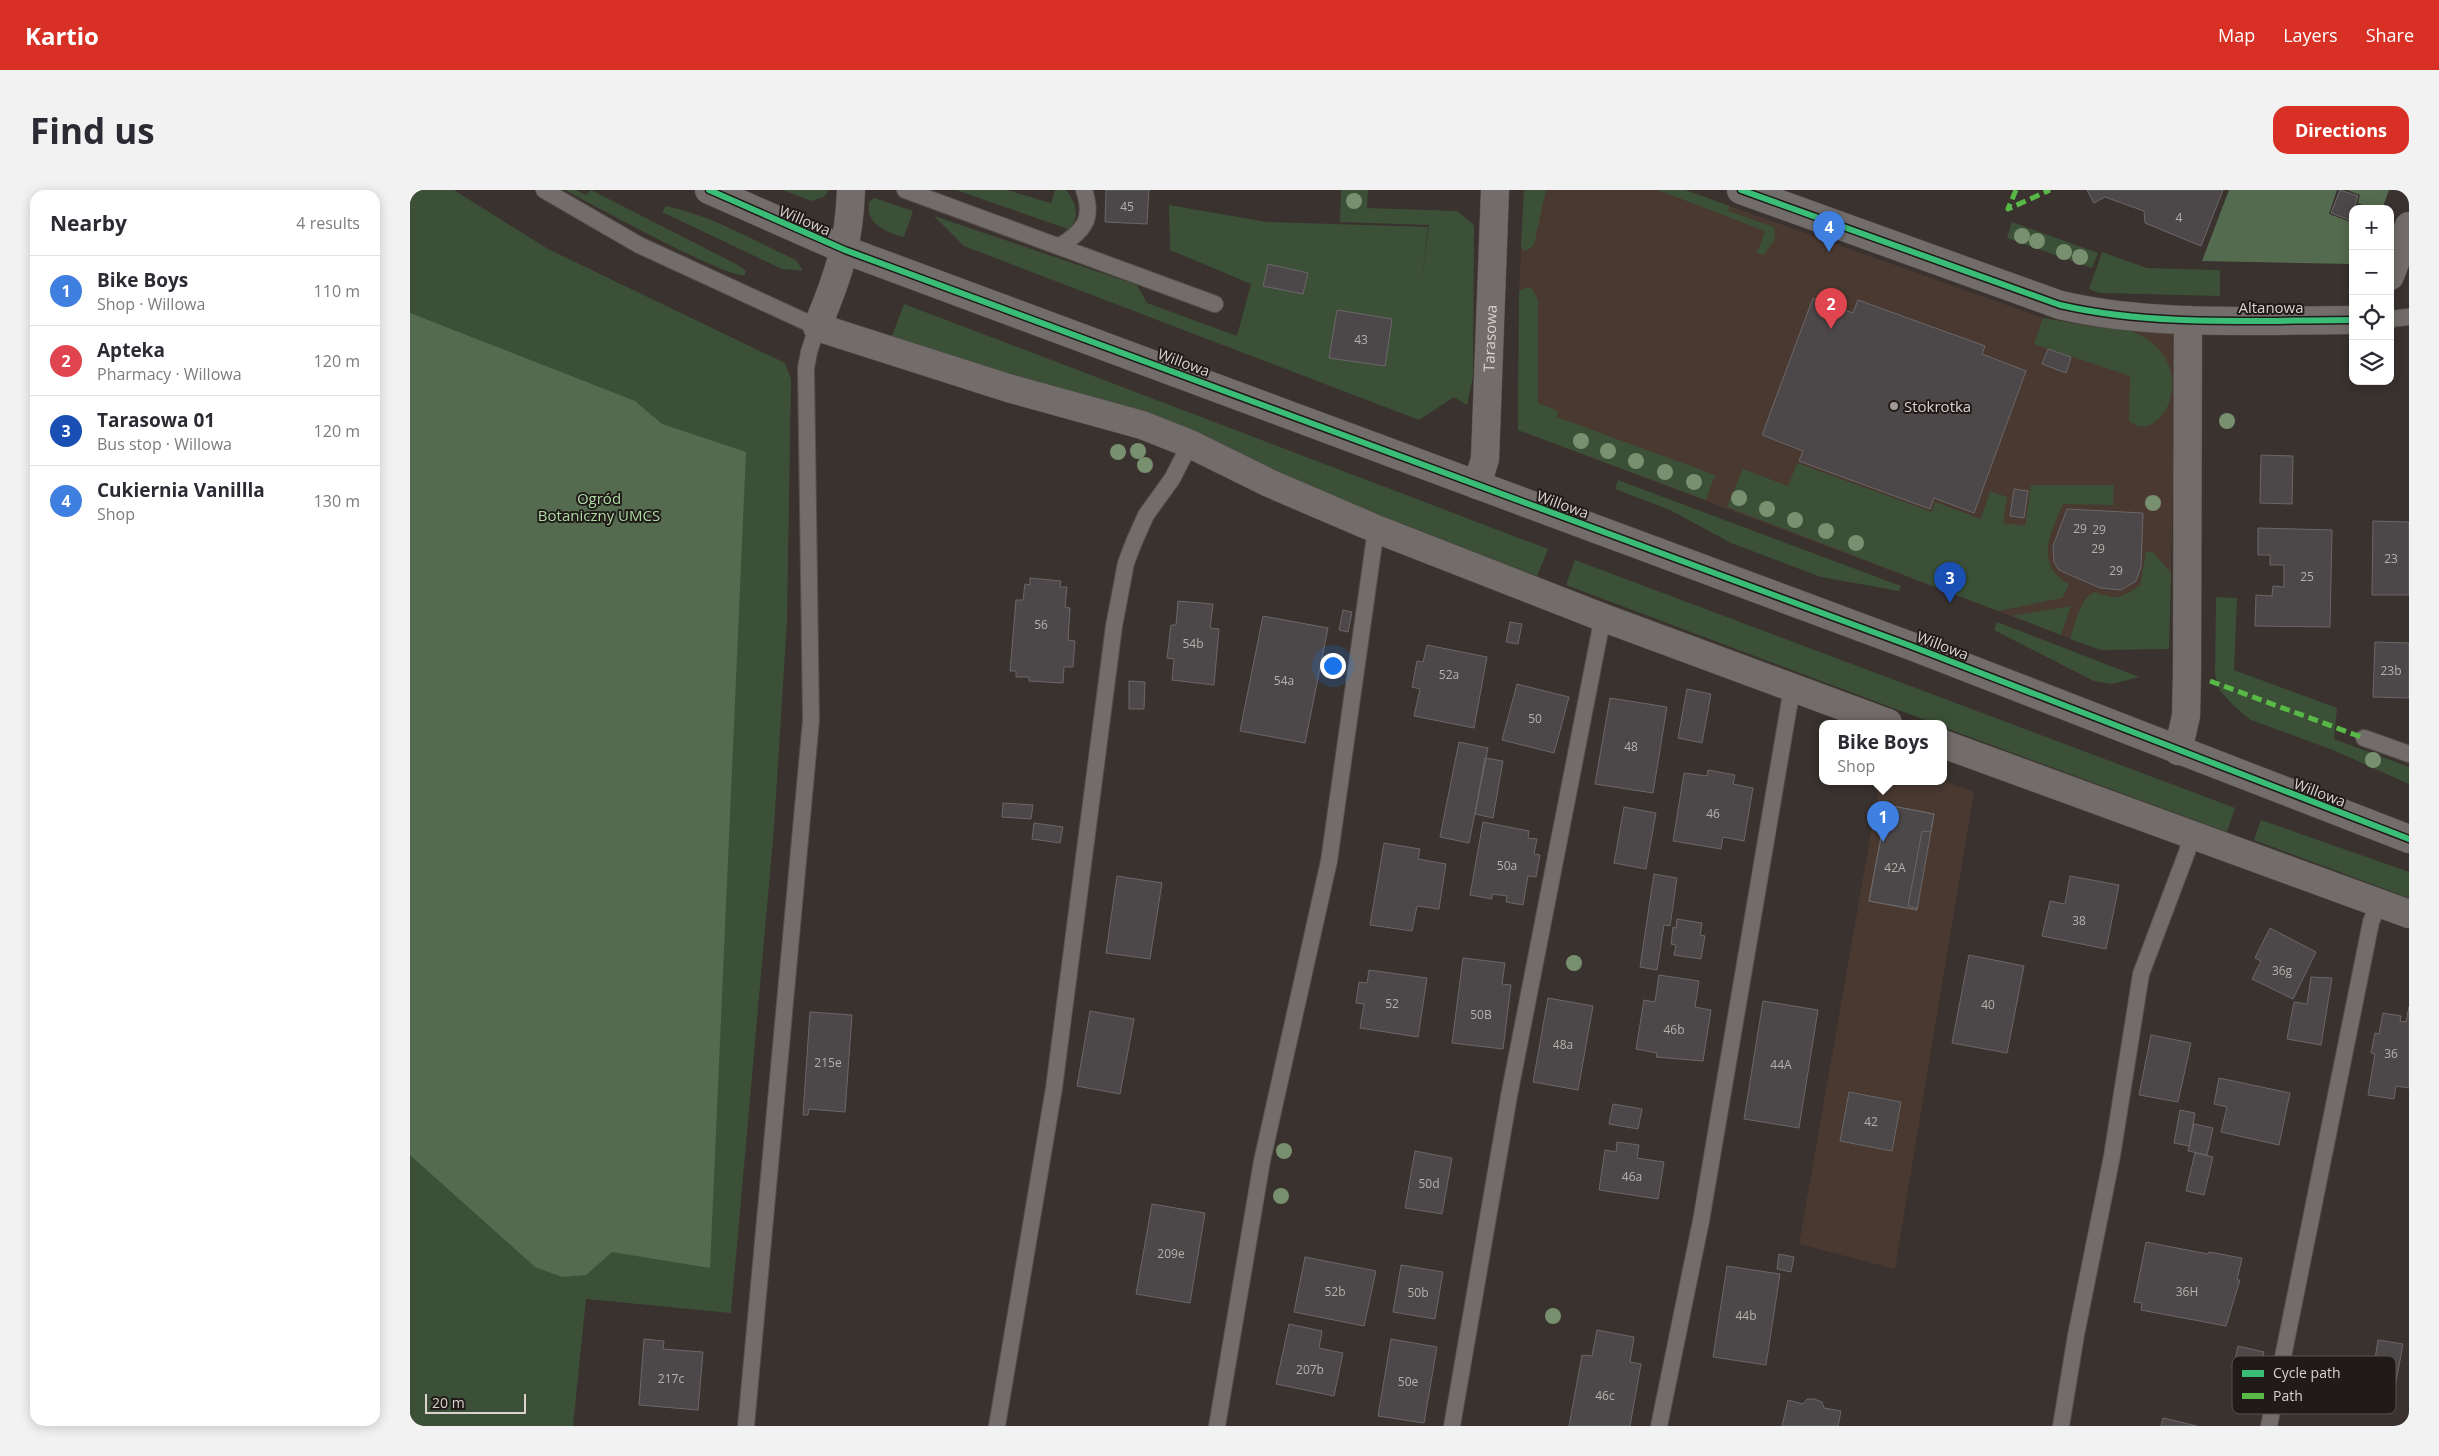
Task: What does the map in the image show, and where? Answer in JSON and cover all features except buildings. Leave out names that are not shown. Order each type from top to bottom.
[{"type":"street","name":"Willowa","points":[[710,190],[845,250],[1912,646],[2178,751],[2409,839]]},
{"type":"street","points":[[851,190],[845,250],[832,293],[817,327],[1008,388],[1142,425],[1190,444],[1269,483],[1376,529],[1604,618],[1880,720]]},
{"type":"street","name":"Tarasowa","points":[[1477,486],[1484,459],[1495,190]]},
{"type":"street","name":"Altanowa","points":[[1741,190],[2060,305],[2102,315],[2188,320],[2349,320]]},
{"type":"street","points":[[2394,265],[2409,226]]},
{"type":"street","points":[[2178,751],[2186,716],[2187,673],[2188,320]]},
{"type":"street","points":[[1947,745],[2409,914]]},
{"type":"lane","points":[[544,190],[639,244],[817,327],[806,368],[811,720],[746,1426]]},
{"type":"lane","points":[[905,190],[1215,304]]},
{"type":"lane","points":[[1060,246],[1077,236],[1086,223],[1089,207],[1084,190]]},
{"type":"lane","points":[[2394,318],[2409,317]]},
{"type":"lane","points":[[997,1426],[1054,1088],[1114,626],[1126,563],[1146,515],[1172,479],[1190,444]]},
{"type":"lane","points":[[1217,1426],[1262,1161],[1330,861],[1376,529]]},
{"type":"lane","points":[[1452,1426],[1509,1096],[1604,618]]},
{"type":"lane","points":[[1660,1426],[1702,1211],[1792,688]]},
{"type":"lane","points":[[2364,738],[2409,754]]},
{"type":"lane","points":[[2061,1426],[2076,1335],[2112,1156],[2141,974],[2187,852],[2191,835]]},
{"type":"lane","points":[[2283,1356],[2371,922],[2379,903]]},
{"type":"shaded area","points":[[1524,190],[1685,190],[2043,318],[2105,328],[2177,331],[2169,649],[2101,650],[1518,430],[1519,291]]},
{"type":"shaded area","points":[[1947,782],[1974,792],[1895,1269],[1799,1244],[1879,785],[1947,785]]},
{"type":"green space","name":"Ogród Botaniczny UMCS","points":[[410,190],[454,190],[548,249],[785,363],[791,379],[787,621],[774,828],[731,1313],[586,1299],[573,1426],[410,1426]]},
{"type":"green space","points":[[565,190],[576,190],[586,195],[591,190],[736,264],[746,271],[745,275],[733,273],[687,253]]},
{"type":"green space","points":[[783,190],[829,190],[824,197],[811,201]]},
{"type":"green space","points":[[956,190],[1007,190],[1051,203],[1055,190],[1066,190],[1076,210],[1075,221],[1068,229]]},
{"type":"green space","points":[[1341,190],[1368,190],[1367,208],[1457,211],[1474,225],[1473,377],[1467,405],[1454,397],[1419,420],[964,246],[934,216],[1137,285],[1147,303],[1237,336],[1251,284],[1170,250],[1169,205],[1267,222],[1428,227],[1421,284],[1429,225],[1340,222]]},
{"type":"green space","points":[[1524,190],[1546,190],[1534,245],[1526,251],[1521,246]]},
{"type":"green space","points":[[1658,190],[1685,190],[1730,206],[1728,211],[1774,227],[1775,239],[1764,255],[1757,253],[1765,231]]},
{"type":"green space","points":[[2229,190],[2337,190],[2329,214],[2349,221],[2349,264],[2202,261]]},
{"type":"green space","points":[[2347,190],[2389,190],[2383,205],[2363,205],[2358,203],[2360,195]]},
{"type":"green space","points":[[874,198],[913,211],[904,237],[884,230],[870,216],[869,202]]},
{"type":"green space","points":[[666,206],[683,210],[732,229],[796,260],[803,271],[782,269],[662,212]]},
{"type":"green space","points":[[2012,222],[2098,253],[2092,268],[2007,238]]},
{"type":"green space","points":[[2102,252],[2147,268],[2220,270],[2220,296],[2100,293],[2089,289]]},
{"type":"green space","points":[[1527,287],[1531,288],[1538,299],[1538,403],[1558,411],[1557,417],[1715,475],[1706,500],[1518,430],[1519,291]]},
{"type":"green space","points":[[904,304],[1548,549],[1537,576],[1305,486],[1088,396],[983,368],[892,336]]},
{"type":"green space","name":"Ogród Botaniczny UMCS","points":[[410,313],[635,401],[662,424],[746,452],[710,1268],[612,1252],[586,1275],[562,1277],[535,1267],[410,1155]]},
{"type":"green space","points":[[2043,318],[2088,326],[2123,329],[2134,332],[2156,346],[2168,363],[2172,382],[2170,399],[2163,414],[2153,423],[2141,427],[2129,421],[2130,376],[2034,344]]},
{"type":"green space","points":[[1797,463],[1932,512],[1935,502],[1981,519],[1990,491],[2007,497],[2003,523],[2025,526],[2031,485],[2114,485],[2113,505],[2063,504],[2048,547],[2048,557],[2051,566],[2057,575],[2068,584],[2062,598],[1998,611],[1727,507],[1743,469],[1788,486]]},
{"type":"green space","points":[[1618,480],[1901,586],[1899,591],[1821,577],[1731,543],[1670,510],[1615,489]]},
{"type":"green space","points":[[2146,552],[2153,552],[2171,573],[2169,649],[2101,650],[2070,639],[2079,612],[2090,595],[2095,592],[2119,597],[2140,585]]},
{"type":"green space","points":[[1575,560],[2235,808],[2227,832],[1947,728],[1947,720],[1925,720],[1566,585]]},
{"type":"green space","points":[[2216,597],[2237,598],[2234,670],[2337,708],[2334,739],[2409,767],[2409,784],[2333,750],[2251,720],[2234,706],[2220,691],[2215,675]]},
{"type":"green space","points":[[2071,606],[2061,635],[2012,616]]},
{"type":"green space","points":[[1997,622],[2139,677],[2112,684],[2094,681],[1994,630]]},
{"type":"green space","points":[[2261,820],[2409,872],[2409,898],[2254,840]]},
{"type":"marked path","points":[[2016,190],[2008,209],[2050,190]]},
{"type":"marked path","points":[[2210,681],[2364,738]]},
{"type":"cycle path","points":[[709,190],[845,250],[1911,646],[2409,839]]},
{"type":"cycle path","points":[[1741,190],[2060,305],[2132,317],[2206,321],[2349,320]]},
{"type":"place","name":"Cukiernia Vanillla","points":[[1829,252]]},
{"type":"place","name":"Apteka","points":[[1831,329]]},
{"type":"place","name":"Stokrotka","points":[[1894,406]]},
{"type":"place","name":"Tarasowa 01","points":[[1950,603]]},
{"type":"place","name":"Bike Boys","points":[[1883,842]]}]
